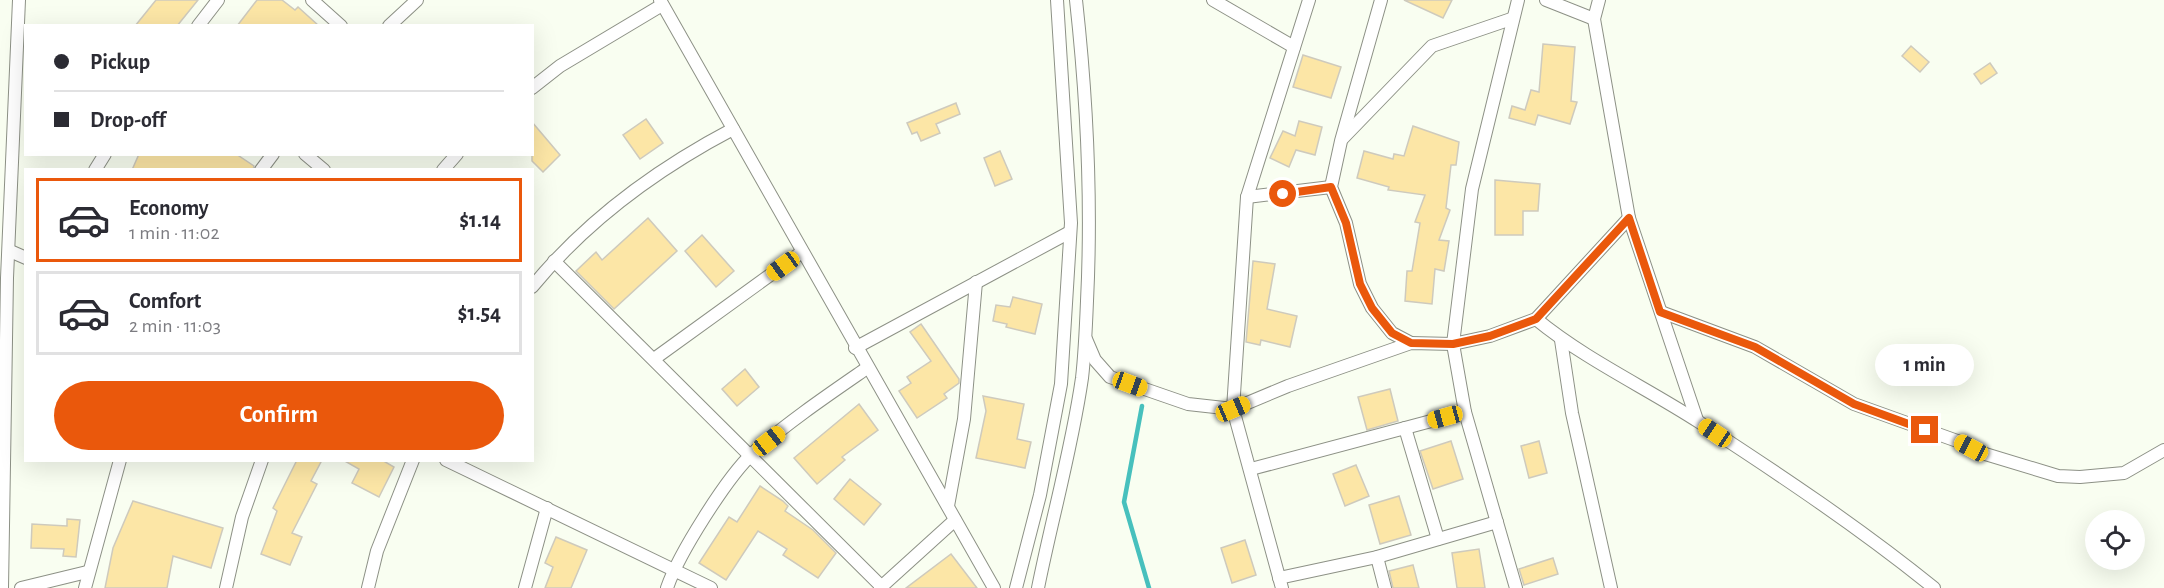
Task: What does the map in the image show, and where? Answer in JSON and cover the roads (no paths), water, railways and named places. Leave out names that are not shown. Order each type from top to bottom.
[{"type":"street","points":[[2,588],[10,251],[21,49],[19,0]]},
{"type":"street","points":[[200,24],[218,0]]},
{"type":"street","points":[[312,0],[339,24]]},
{"type":"street","points":[[391,24],[417,0]]},
{"type":"street","points":[[1016,588],[1040,495],[1061,384],[1070,196],[1058,0]]},
{"type":"street","points":[[1038,588],[1082,379],[1086,339],[1090,258],[1084,74],[1076,0]]},
{"type":"street","points":[[1213,0],[1294,47]]},
{"type":"street","points":[[1309,0],[1247,197],[1233,409],[1281,583],[1497,522]]},
{"type":"street","points":[[1381,0],[1341,141],[1331,187],[1346,223],[1360,284],[1372,308],[1392,333],[1411,343]]},
{"type":"street","points":[[1516,588],[1465,412],[1453,344],[1472,189],[1511,20],[1518,0]]},
{"type":"street","points":[[1546,0],[1594,19]]},
{"type":"street","points":[[1599,0],[1594,19],[1629,218],[1697,420]]},
{"type":"street","points":[[534,86],[560,66],[661,3],[855,348],[994,588]]},
{"type":"street","points":[[1341,141],[1432,46],[1511,20]]},
{"type":"street","points":[[1063,76],[1084,74]]},
{"type":"street","points":[[534,285],[554,261],[619,201],[686,154],[733,129]]},
{"type":"street","points":[[306,156],[322,168]]},
{"type":"street","points":[[445,168],[455,156]]},
{"type":"street","points":[[1247,197],[1331,187]]},
{"type":"street","points":[[1070,196],[1088,192]]},
{"type":"street","points":[[1086,339],[1095,360],[1110,377],[1179,402],[1233,409],[1288,386],[1411,343],[1453,344],[1490,336],[1536,319],[1629,218]]},
{"type":"street","points":[[855,348],[1070,232]]},
{"type":"street","points":[[10,251],[24,257]]},
{"type":"street","points":[[654,359],[802,252]]},
{"type":"street","points":[[554,261],[751,455],[880,587],[955,520]]},
{"type":"street","points":[[948,506],[964,419],[976,282]]},
{"type":"street","points":[[1066,299],[1087,300]]},
{"type":"street","points":[[1660,312],[1755,347],[1854,404],[1960,442],[1982,453],[2058,476],[2124,473],[2137,468],[2164,450]]},
{"type":"street","points":[[1536,319],[1561,339],[1697,420],[1880,545],[1934,588]]},
{"type":"street","points":[[1561,339],[1572,413],[1611,588]]},
{"type":"street","points":[[667,588],[674,568],[714,505],[751,455],[867,368]]},
{"type":"street","points":[[1251,470],[1465,412]]},
{"type":"street","points":[[1405,428],[1438,539]]},
{"type":"street","points":[[85,588],[87,572],[119,462]]},
{"type":"street","points":[[226,588],[242,517],[261,462]]},
{"type":"street","points":[[368,588],[377,551],[411,462]]},
{"type":"street","points":[[450,462],[674,568],[711,588]]},
{"type":"street","points":[[525,588],[547,508]]},
{"type":"street","points":[[1377,557],[1385,588]]},
{"type":"street","points":[[21,588],[87,572]]},
{"type":"waterway","points":[[1142,406],[1124,502],[1149,588]]}]
